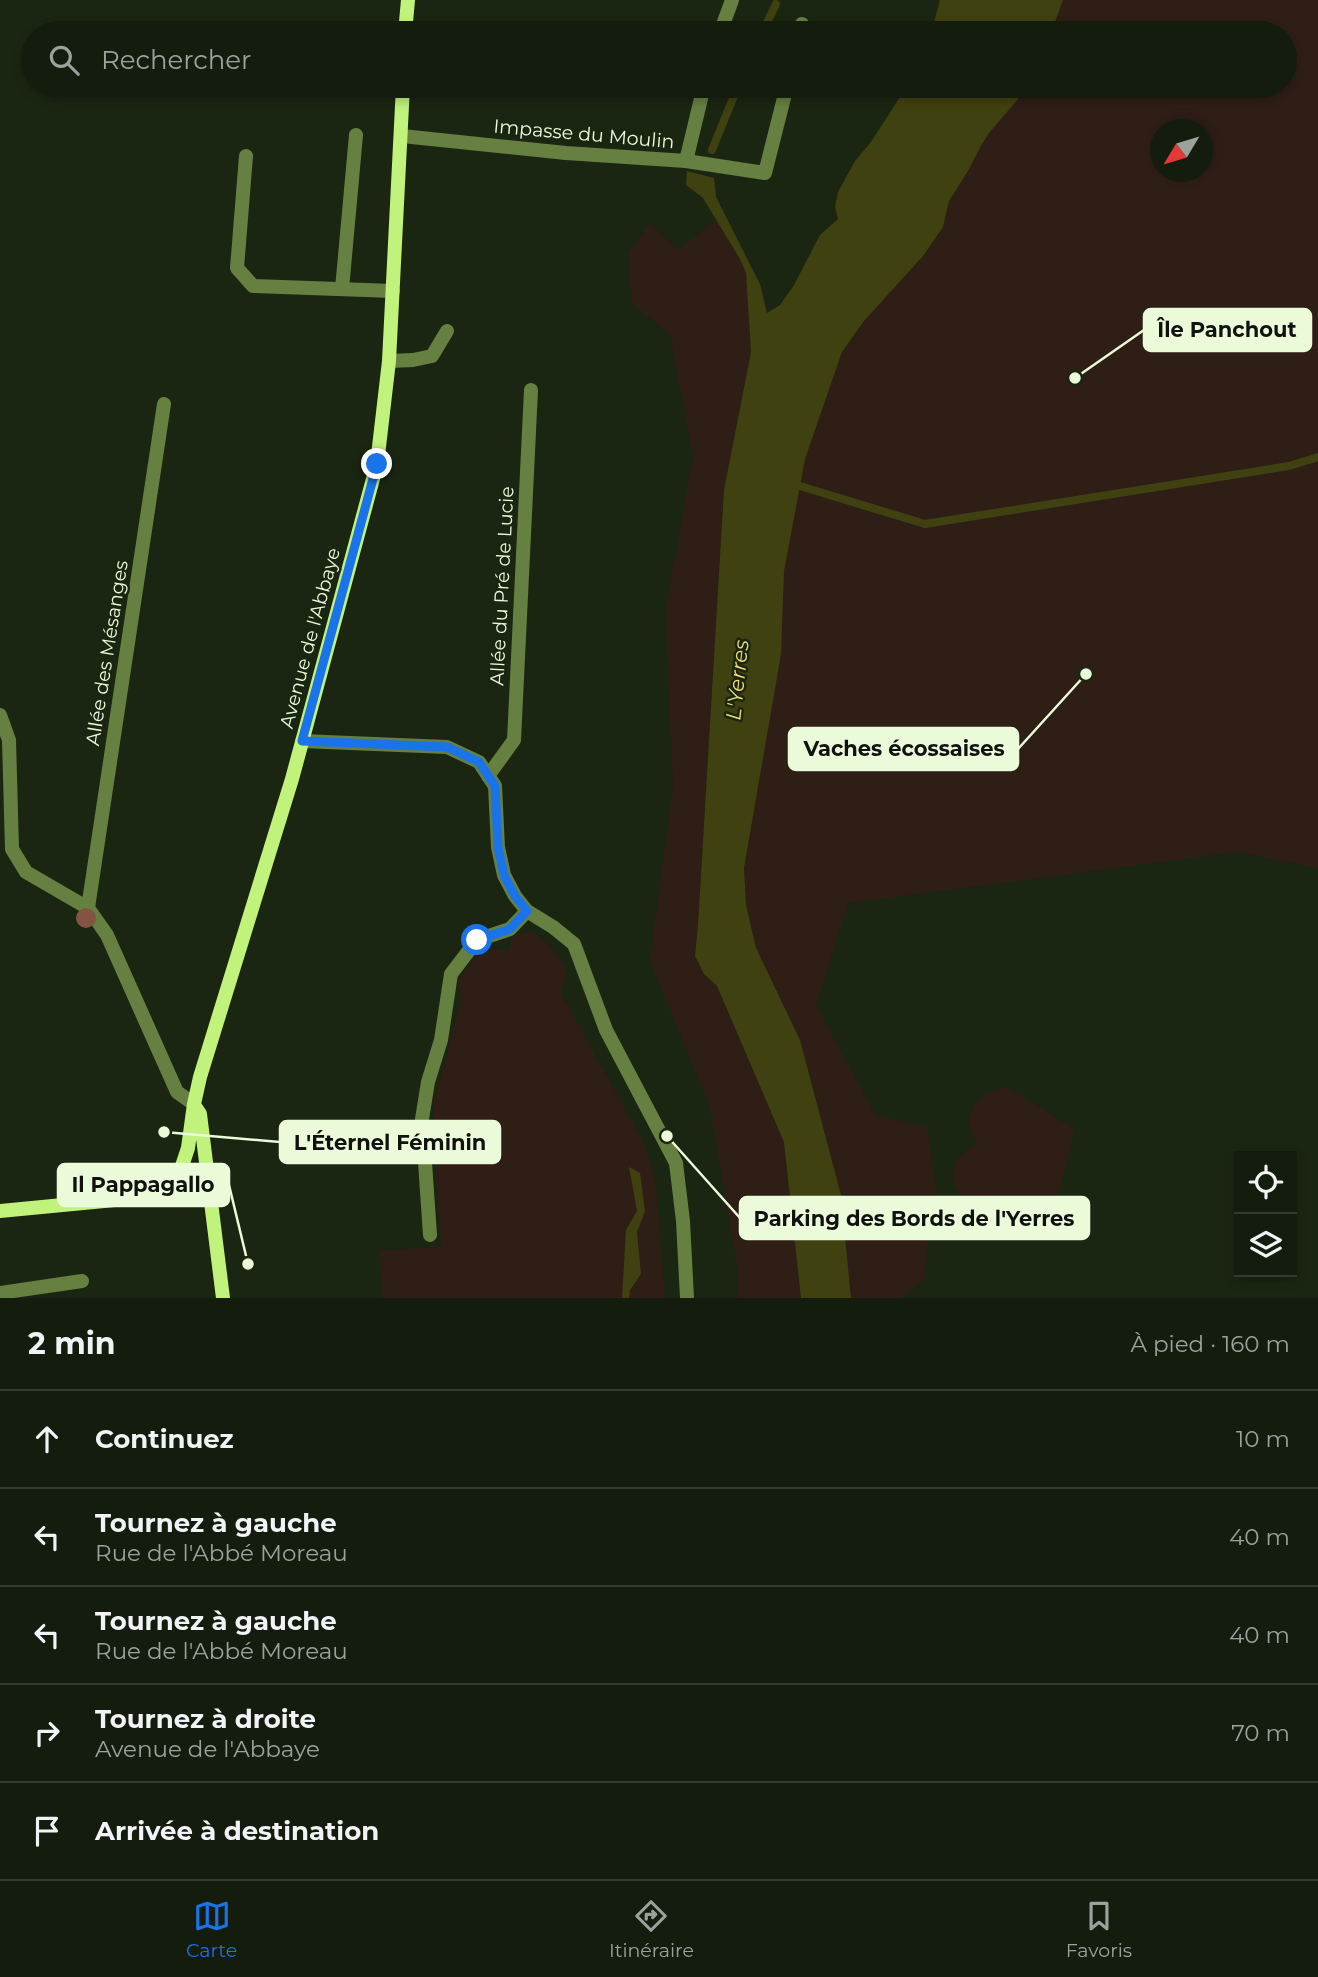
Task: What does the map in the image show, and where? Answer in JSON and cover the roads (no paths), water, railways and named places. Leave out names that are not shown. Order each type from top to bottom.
[{"type":"street","points":[[406,21],[408,0]]},
{"type":"street","points":[[724,21],[732,0]]},
{"type":"street","name":"Avenue de l'Abbaye","points":[[175,1187],[188,1148],[200,1077],[302,741],[377,464],[389,361],[403,98]]},
{"type":"street","name":"Impasse du Moulin","points":[[402,136],[566,153],[686,161],[702,98]]},
{"type":"street","points":[[686,161],[765,173],[784,98]]},
{"type":"street","points":[[342,289],[356,135]]},
{"type":"street","points":[[246,156],[237,268],[253,286],[393,291]]},
{"type":"street","points":[[389,361],[432,356],[447,331]]},
{"type":"street","name":"Allée du Pré de Lucie","points":[[488,776],[514,740],[531,390]]},
{"type":"street","name":"Allée des Mésanges","points":[[88,908],[164,404]]},
{"type":"street","points":[[0,715],[9,740],[12,849],[26,872],[88,908],[107,935],[177,1093],[194,1104],[200,1114],[223,1298]]},
{"type":"street","points":[[302,741],[447,747],[479,762],[495,786],[498,847],[504,875],[527,911],[574,944],[606,1030],[676,1163],[683,1221],[687,1298]]},
{"type":"street","points":[[430,1235],[422,1119],[428,1082],[441,1040],[451,974],[477,940],[510,929],[527,911]]},
{"type":"street","points":[[0,1211],[125,1199],[175,1187],[198,1193],[212,1204]]},
{"type":"street","points":[[0,1293],[82,1281]]},
{"type":"water","points":[[940,0],[1063,0],[1055,21],[934,21]]},
{"type":"water","name":"L'Yerres","points":[[899,98],[1019,98],[982,144],[949,201],[943,227],[923,256],[864,321],[842,352],[805,459],[784,571],[781,654],[744,868],[746,905],[756,948],[800,1040],[841,1195],[851,1298],[801,1298],[784,1142],[717,986],[704,974],[695,956],[724,490],[751,352],[746,273],[703,198],[686,185],[687,171],[714,178],[716,197],[760,284],[767,313],[780,305],[794,285],[820,235],[838,219],[835,207],[838,192],[855,161],[871,142]]},
{"type":"water","points":[[629,1167],[640,1173],[645,1211],[637,1232],[641,1274],[630,1290],[629,1298],[622,1298],[626,1230],[637,1211]]},
{"type":"waterway","points":[[768,21],[776,4]]},
{"type":"waterway","points":[[712,150],[733,98]]},
{"type":"waterway","points":[[790,483],[925,524],[1289,466],[1318,457]]},
{"type":"place","name":"Île Panchout","points":[[1075,378]]},
{"type":"place","name":"Vaches écossaises","points":[[1086,674]]},
{"type":"place","name":"L'Éternel Féminin","points":[[164,1132]]},
{"type":"place","name":"Parking des Bords de l'Yerres","points":[[667,1136]]},
{"type":"place","name":"Il Pappagallo","points":[[248,1264]]}]
